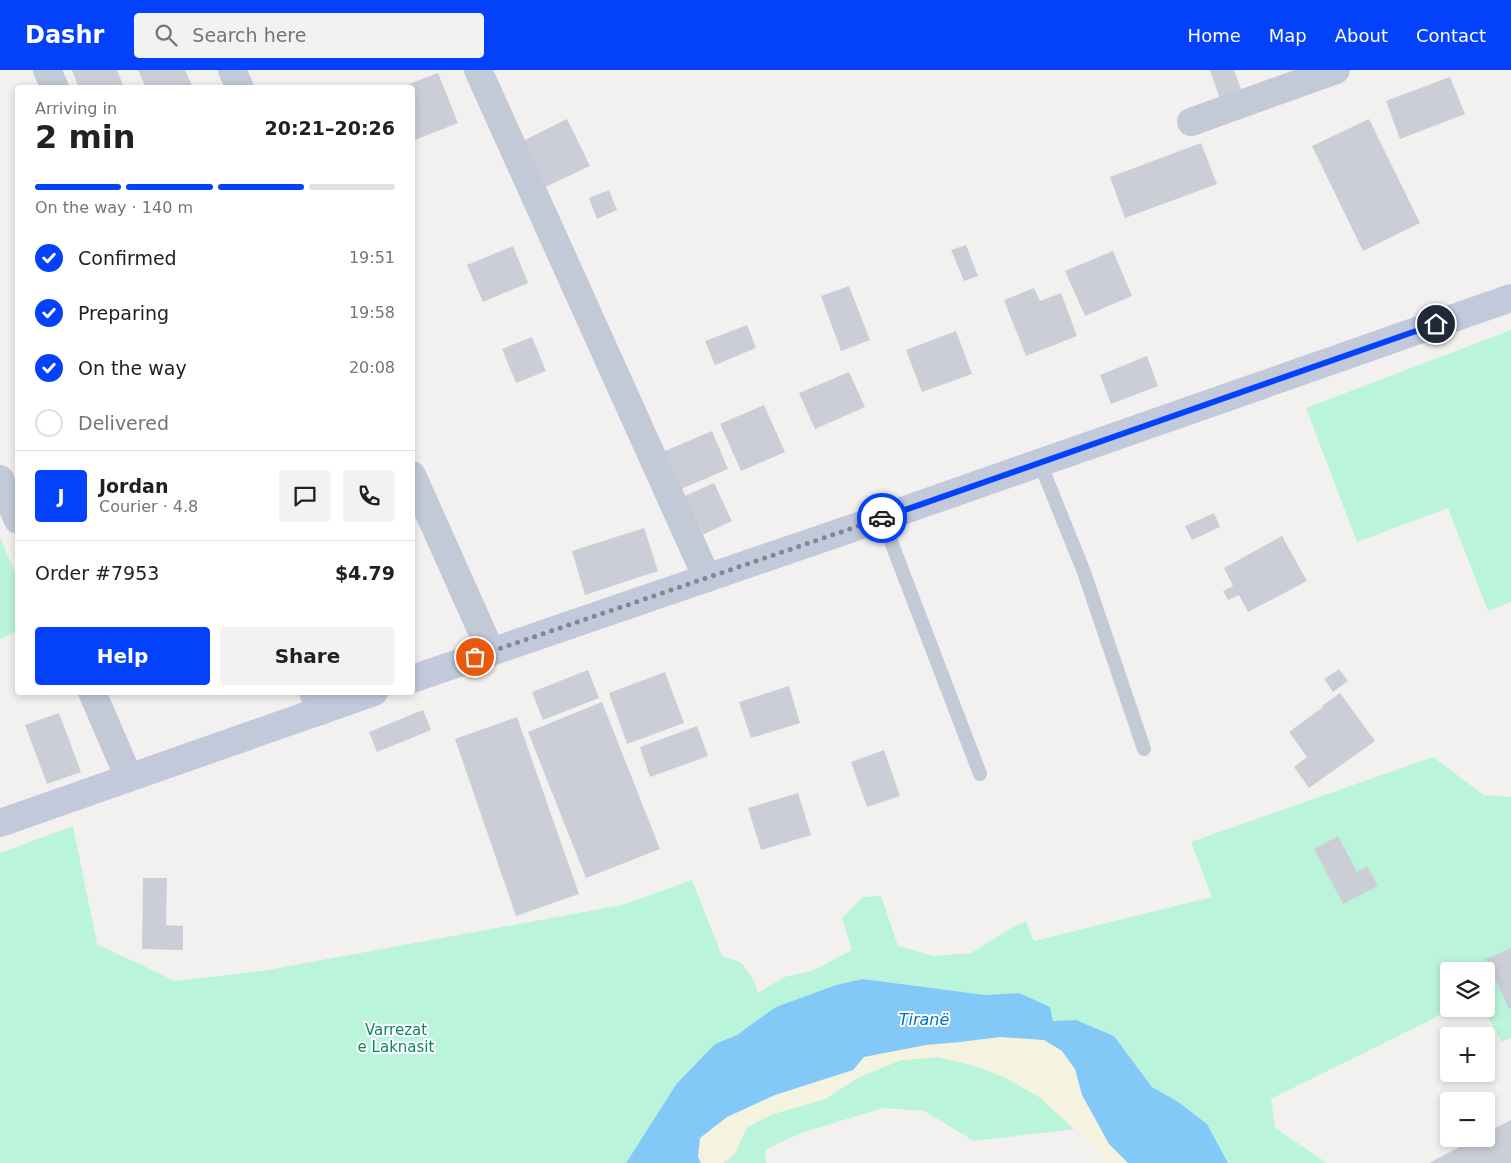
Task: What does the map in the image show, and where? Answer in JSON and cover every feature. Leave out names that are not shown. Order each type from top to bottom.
[{"type":"street","points":[[47,70],[54,85]]},
{"type":"street","points":[[232,70],[239,85]]},
{"type":"street","points":[[478,70],[707,578]]},
{"type":"street","points":[[1191,122],[1336,70]]},
{"type":"street","points":[[415,678],[882,518],[1511,298]]},
{"type":"street","points":[[0,479],[15,513]]},
{"type":"street","points":[[415,482],[491,652]]},
{"type":"street","points":[[93,695],[129,778]]},
{"type":"street","points":[[0,823],[129,778],[317,702],[357,695]]},
{"type":"lane","points":[[1040,463],[1084,572],[1144,750]]},
{"type":"lane","points":[[882,518],[980,774]]},
{"type":"green space","points":[[1511,330],[1511,602],[1488,611],[1448,508],[1357,542],[1306,408]]},
{"type":"green space","points":[[0,537],[15,573],[15,633],[0,639]]},
{"type":"green space","name":"Varrezat e Laknasit","points":[[1433,757],[1484,795],[1511,797],[1511,1038],[1502,1042],[1488,1017],[1495,1017],[1495,962],[1440,962],[1440,1015],[1271,1099],[1275,1128],[1327,1163],[1228,1163],[1207,1124],[1177,1101],[1152,1087],[1114,1036],[1076,1020],[1053,1021],[1020,993],[985,995],[863,979],[836,985],[777,1007],[737,1035],[715,1044],[679,1080],[626,1163],[0,1163],[0,853],[73,826],[97,944],[175,981],[262,971],[622,905],[692,880],[722,956],[742,963],[754,981],[758,993],[784,977],[812,971],[852,950],[842,918],[863,897],[881,896],[898,946],[934,956],[971,953],[1026,921],[1034,941],[1212,897],[1191,842]]},
{"type":"green space","points":[[938,1057],[976,1066],[1004,1077],[1038,1096],[1076,1129],[974,1141],[924,1111],[883,1108],[801,1133],[765,1150],[766,1163],[723,1163],[734,1155],[747,1127],[773,1114],[825,1099],[859,1077],[901,1060]]},
{"type":"sand","points":[[1000,1037],[1044,1040],[1062,1051],[1075,1069],[1082,1095],[1109,1144],[1128,1163],[1112,1163],[1109,1161],[1038,1096],[1004,1077],[976,1066],[938,1057],[901,1060],[859,1077],[825,1099],[773,1114],[747,1127],[734,1155],[723,1163],[701,1163],[698,1157],[700,1138],[727,1117],[775,1095],[853,1070],[864,1057],[926,1045]]},
{"type":"water","name":"Tiranë","points":[[863,979],[985,995],[1019,993],[1050,1007],[1053,1021],[1076,1020],[1114,1036],[1152,1087],[1177,1101],[1207,1124],[1228,1163],[1128,1163],[1109,1144],[1082,1095],[1075,1069],[1062,1051],[1044,1040],[1000,1037],[926,1045],[864,1057],[853,1070],[775,1095],[727,1117],[700,1138],[698,1157],[701,1163],[626,1163],[677,1083],[715,1044],[737,1035],[776,1007],[836,985]]},
{"type":"building","points":[[72,70],[117,70],[123,85],[78,85]]},
{"type":"building","points":[[138,70],[185,70],[192,85],[145,85]]},
{"type":"building","points":[[1210,70],[1234,70],[1244,97],[1222,105]]},
{"type":"building","points":[[438,73],[458,123],[415,140],[415,85],[406,85]]},
{"type":"building","points":[[1450,77],[1465,114],[1400,139],[1386,101]]},
{"type":"building","points":[[567,119],[590,166],[541,189],[519,143]]},
{"type":"building","points":[[1369,119],[1420,223],[1363,251],[1312,146]]},
{"type":"building","points":[[1201,143],[1217,184],[1125,218],[1110,177]]},
{"type":"building","points":[[609,190],[617,210],[597,219],[589,198]]},
{"type":"building","points":[[966,245],[978,276],[964,281],[951,250]]},
{"type":"building","points":[[513,246],[528,283],[483,302],[467,265]]},
{"type":"building","points":[[1113,251],[1132,296],[1085,316],[1065,271]]},
{"type":"building","points":[[849,286],[870,340],[841,351],[821,296]]},
{"type":"building","points":[[1034,288],[1040,301],[1061,293],[1077,336],[1026,356],[1004,300]]},
{"type":"building","points":[[747,325],[756,348],[715,365],[705,341]]},
{"type":"building","points":[[956,331],[972,374],[922,392],[906,350]]},
{"type":"building","points":[[532,337],[546,371],[516,383],[502,349]]},
{"type":"building","points":[[1147,356],[1158,386],[1111,404],[1100,375]]},
{"type":"building","points":[[849,372],[865,407],[815,429],[799,393]]},
{"type":"building","points":[[764,405],[785,452],[741,471],[720,424]]},
{"type":"building","points":[[712,431],[728,469],[681,489],[665,451]]},
{"type":"building","points":[[714,483],[732,521],[696,538],[678,499]]},
{"type":"building","points":[[1214,513],[1220,527],[1192,540],[1185,526]]},
{"type":"building","points":[[644,528],[658,571],[585,595],[572,551]]},
{"type":"building","points":[[1282,536],[1307,581],[1248,612],[1239,595],[1228,600],[1223,591],[1233,586],[1224,568]]},
{"type":"building","points":[[1339,669],[1348,681],[1333,692],[1324,679]]},
{"type":"building","points":[[588,670],[599,698],[543,720],[532,692]]},
{"type":"building","points":[[665,672],[684,723],[627,744],[609,693]]},
{"type":"building","points":[[789,686],[800,723],[751,738],[739,702]]},
{"type":"building","points":[[1340,693],[1375,741],[1309,788],[1294,767],[1307,757],[1289,732]]},
{"type":"building","points":[[602,702],[660,849],[586,878],[528,732]]},
{"type":"building","points":[[423,710],[431,730],[377,752],[369,732]]},
{"type":"building","points":[[59,713],[81,772],[47,784],[25,725]]},
{"type":"building","points":[[517,717],[579,894],[516,916],[455,739]]},
{"type":"building","points":[[697,726],[708,756],[650,777],[640,747]]},
{"type":"building","points":[[884,750],[900,796],[867,807],[851,762]]},
{"type":"building","points":[[798,793],[811,835],[761,850],[748,808]]},
{"type":"building","points":[[1338,836],[1357,872],[1367,866],[1378,886],[1343,904],[1314,849]]},
{"type":"building","points":[[143,878],[167,878],[166,925],[183,926],[183,950],[142,949]]},
{"type":"building","points":[[1511,948],[1511,1008],[1509,1009],[1495,979],[1495,962],[1487,962],[1486,959]]},
{"type":"building","points":[[1511,1120],[1511,1163],[1429,1163],[1460,1147],[1495,1147],[1495,1128]]},
{"type":"way so far","points":[[475,657],[882,518]]},
{"type":"route","points":[[882,518],[1436,324]]}]
